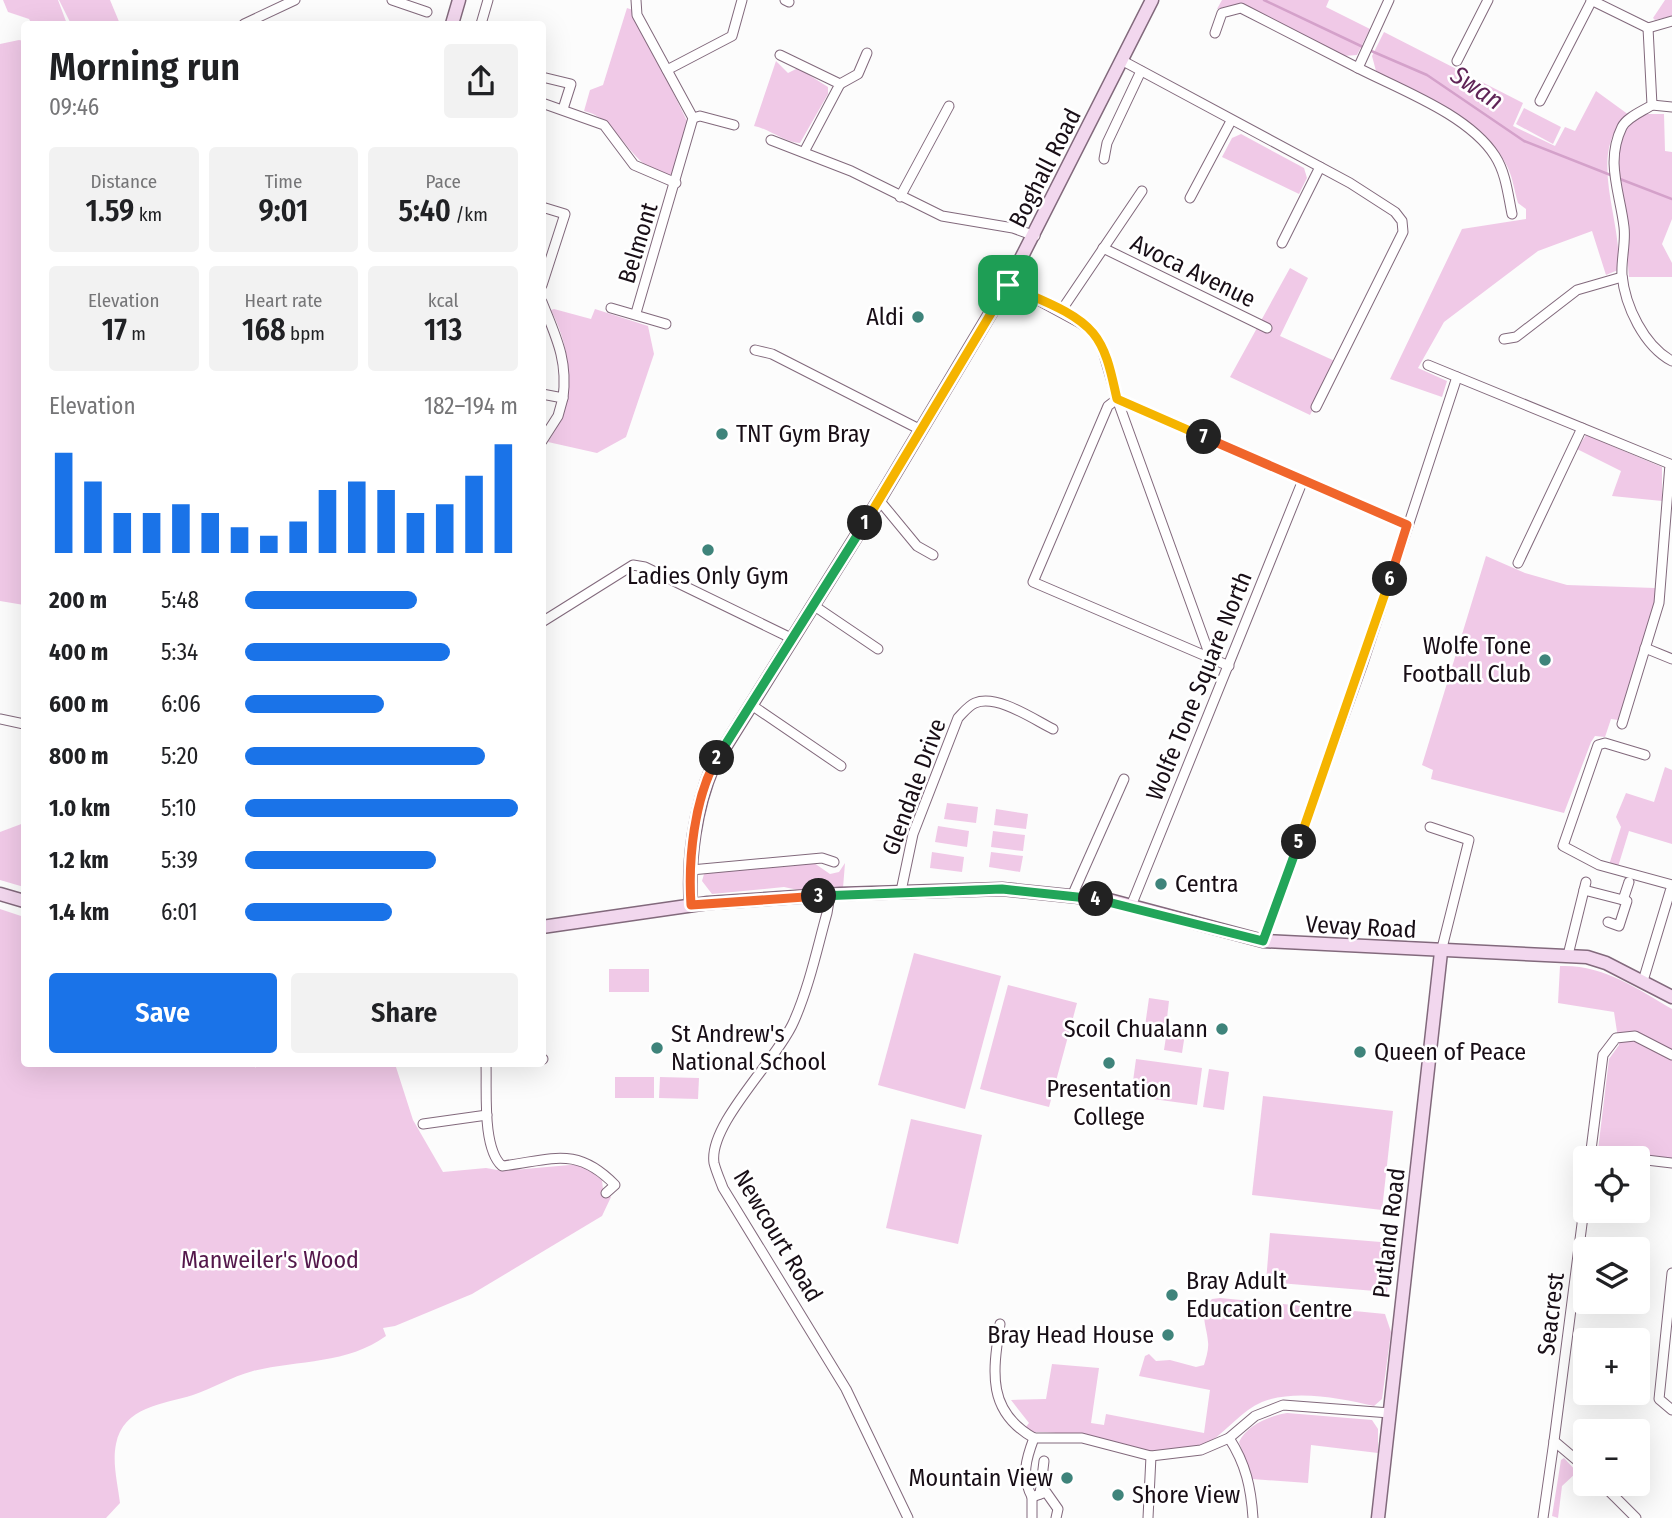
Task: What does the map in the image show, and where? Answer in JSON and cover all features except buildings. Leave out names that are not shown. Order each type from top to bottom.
[{"type":"main road","points":[[453,21],[459,0]]},
{"type":"main road","name":"Boghall Road","points":[[691,905],[691,870],[708,778],[750,704],[879,500],[1008,285],[1152,0]]},
{"type":"main road","name":"Vevay Road","points":[[546,927],[691,905],[901,891],[1002,889],[1072,896],[1131,906],[1263,941],[1441,952],[1568,955],[1606,962],[1672,997]]},
{"type":"main road","points":[[0,894],[21,900]]},
{"type":"main road","name":"Putland Road","points":[[1378,1518],[1441,952]]},
{"type":"street","points":[[250,21],[295,0]]},
{"type":"street","points":[[392,0],[427,12]]},
{"type":"street","points":[[482,21],[488,0]]},
{"type":"street","points":[[636,0],[637,15],[693,118],[700,116],[734,125]]},
{"type":"street","points":[[667,70],[732,36],[742,0]]},
{"type":"street","points":[[1358,68],[1388,0]]},
{"type":"street","points":[[1457,61],[1488,0]]},
{"type":"street","points":[[1540,102],[1592,0],[1648,28],[1672,21]]},
{"type":"street","points":[[1215,33],[1222,13],[1241,8],[1438,108],[1477,134],[1496,157],[1507,184],[1512,214]]},
{"type":"street","points":[[1648,28],[1652,105]]},
{"type":"street","points":[[804,152],[839,84],[858,74],[867,53]]},
{"type":"street","points":[[780,55],[839,84]]},
{"type":"street","points":[[1122,61],[1320,167],[1395,212],[1402,220],[1403,232],[1316,407]]},
{"type":"street","points":[[1104,159],[1107,143],[1141,71]]},
{"type":"street","points":[[546,78],[584,87]]},
{"type":"street","points":[[563,109],[571,84]]},
{"type":"street","name":"Belmont","points":[[546,104],[604,125],[634,165],[676,183]]},
{"type":"street","points":[[1672,107],[1652,105],[1623,123],[1614,149],[1615,188],[1624,227],[1622,276],[1639,327],[1662,356],[1672,361]]},
{"type":"street","points":[[900,197],[949,106]]},
{"type":"street","name":"Belmont","points":[[636,313],[693,118]]},
{"type":"street","points":[[1190,198],[1231,121]]},
{"type":"street","points":[[771,139],[851,171],[942,216],[1013,228],[1035,236]]},
{"type":"street","points":[[1283,243],[1320,167]]},
{"type":"street","name":"Avoca Avenue","points":[[1061,311],[1142,191]]},
{"type":"street","points":[[546,207],[565,214],[546,273]]},
{"type":"street","name":"Avoca Avenue","points":[[1103,248],[1267,328]]},
{"type":"street","points":[[1504,339],[1516,337],[1577,290],[1622,276]]},
{"type":"street","points":[[1008,285],[1061,311],[1093,332],[1102,348],[1117,399],[1210,656]]},
{"type":"street","name":"Belmont","points":[[611,308],[636,313],[666,324]]},
{"type":"street","points":[[546,312],[561,349],[566,373],[558,416],[546,435]]},
{"type":"street","points":[[755,350],[772,354],[921,430]]},
{"type":"street","points":[[1428,365],[1671,464],[1659,603],[1622,724]]},
{"type":"street","points":[[1263,941],[1335,744],[1457,377]]},
{"type":"street","points":[[546,395],[563,398]]},
{"type":"street","points":[[1117,399],[1108,406],[1032,582],[1229,666]]},
{"type":"street","points":[[1117,399],[1407,525]]},
{"type":"street","points":[[1518,563],[1582,428]]},
{"type":"street","name":"Wolfe Tone Square North","points":[[1131,906],[1303,480]]},
{"type":"street","points":[[879,500],[917,546],[933,555]]},
{"type":"street","points":[[546,619],[633,565],[645,567],[791,638]]},
{"type":"street","points":[[813,605],[878,649]]},
{"type":"street","points":[[1646,648],[1672,659]]},
{"type":"street","name":"Glendale Drive","points":[[901,891],[912,834],[958,718],[971,704],[983,701],[1017,711],[1053,729]]},
{"type":"street","points":[[750,704],[841,766]]},
{"type":"street","points":[[0,719],[21,723]]},
{"type":"street","points":[[1643,981],[1672,885],[1599,865],[1563,846],[1598,745],[1605,743],[1645,755]]},
{"type":"street","points":[[1072,896],[1124,779]]},
{"type":"street","points":[[1430,827],[1469,840],[1441,952]]},
{"type":"street","points":[[691,870],[822,858],[834,862]]},
{"type":"street","points":[[1623,900],[1629,882]]},
{"type":"street","points":[[1568,955],[1585,886],[1627,901],[1619,926],[1608,922]]},
{"type":"street","name":"Newcourt Road","points":[[830,895],[824,925],[794,1022],[775,1056],[732,1110],[716,1142],[714,1162],[723,1188],[846,1389],[908,1518]]},
{"type":"street","points":[[1592,1146],[1603,1055],[1616,1038],[1635,1036],[1672,1055]]},
{"type":"street","points":[[486,1067],[487,1115],[494,1158],[502,1166],[576,1157],[603,1172],[615,1185],[606,1193]]},
{"type":"street","points":[[423,1124],[487,1115]]},
{"type":"street","points":[[1650,1161],[1672,1163]]},
{"type":"street","name":"Seacrest","points":[[1543,1518],[1582,1223]]},
{"type":"street","points":[[1672,1273],[1659,1399],[1672,1410]]},
{"type":"street","points":[[1000,1324],[994,1370],[997,1393],[1005,1414],[1015,1427],[1034,1437],[1082,1438],[1151,1456],[1201,1450],[1229,1438],[1255,1416],[1283,1405],[1390,1413]]},
{"type":"street","points":[[1034,1437],[1024,1472],[1025,1484],[1036,1495]]},
{"type":"street","points":[[1229,1438],[1242,1458],[1251,1489],[1253,1518]]},
{"type":"street","points":[[1554,1441],[1573,1457]]},
{"type":"street","points":[[1148,1518],[1151,1456]]},
{"type":"street","points":[[1032,1518],[1044,1461]]},
{"type":"street","points":[[1036,1495],[1046,1492],[1058,1509],[1056,1518]]},
{"type":"street","points":[[1614,1496],[1636,1518]]},
{"type":"green space","points":[[3,0],[58,0],[66,21],[30,21],[8,12]]},
{"type":"green space","points":[[59,0],[110,0],[119,21],[70,21]]},
{"type":"green space","points":[[1222,0],[1329,0],[1326,7],[1370,29],[1357,55],[1343,56],[1244,7],[1235,5],[1217,9]]},
{"type":"green space","points":[[1665,0],[1672,0],[1672,16],[1655,20],[1653,18]]},
{"type":"green space","points":[[627,8],[633,10],[687,121],[676,170],[670,175],[645,164],[607,124],[584,111],[590,90],[603,85]]},
{"type":"green space","points":[[1384,32],[1523,103],[1513,126],[1555,146],[1565,127],[1575,131],[1596,91],[1629,115],[1616,130],[1609,148],[1607,167],[1616,231],[1618,270],[1606,275],[1592,231],[1538,251],[1444,322],[1418,368],[1447,381],[1442,397],[1390,379],[1462,229],[1526,219],[1526,209],[1518,203],[1507,166],[1496,148],[1482,133],[1449,110],[1376,71],[1372,56]]},
{"type":"green space","points":[[21,40],[21,604],[0,601],[0,44]]},
{"type":"green space","points":[[776,61],[788,73],[798,68],[828,87],[828,94],[800,143],[754,126]]},
{"type":"green space","points":[[1524,108],[1561,127],[1553,144],[1516,124]]},
{"type":"green space","points":[[1647,114],[1664,114],[1665,151],[1672,152],[1672,219],[1662,244],[1672,263],[1672,277],[1629,277],[1626,228],[1617,164],[1624,134],[1633,122]]},
{"type":"green space","points":[[1241,134],[1304,168],[1307,178],[1299,194],[1222,157],[1232,138]]},
{"type":"green space","points":[[1290,268],[1308,278],[1280,336],[1337,362],[1310,415],[1230,377]]},
{"type":"green space","points":[[595,309],[648,326],[654,354],[626,437],[597,453],[548,442],[564,410],[569,377],[564,343],[551,310],[591,319]]},
{"type":"green space","points":[[1586,435],[1662,467],[1662,501],[1612,496],[1621,471],[1577,449]]},
{"type":"green space","name":"Wolfe Tone Football Club","points":[[1486,556],[1525,573],[1567,585],[1655,588],[1655,602],[1618,720],[1611,719],[1605,737],[1595,736],[1591,742],[1564,813],[1431,779],[1433,770],[1422,765]]},
{"type":"green space","points":[[1665,767],[1672,770],[1672,844],[1629,831],[1617,870],[1608,868],[1621,827],[1616,817],[1626,793],[1654,802]]},
{"type":"green space","points":[[947,803],[978,807],[976,823],[944,819]]},
{"type":"green space","points":[[996,809],[1028,814],[1026,829],[994,825]]},
{"type":"green space","points":[[21,824],[21,886],[0,880],[0,832]]},
{"type":"green space","points":[[938,826],[969,831],[967,847],[935,842]]},
{"type":"green space","points":[[993,831],[1025,835],[1023,851],[991,847]]},
{"type":"green space","points":[[932,852],[964,857],[962,872],[930,868]]},
{"type":"green space","points":[[991,852],[1023,856],[1020,872],[989,867]]},
{"type":"green space","points":[[814,863],[830,874],[839,872],[845,863],[843,888],[803,891],[784,887],[712,894],[702,881],[704,874],[711,871]]},
{"type":"green space","name":"Manweiler's Wood","points":[[0,909],[21,916],[21,1067],[396,1067],[413,1120],[443,1172],[486,1168],[503,1171],[581,1164],[602,1180],[603,1190],[611,1197],[602,1216],[472,1294],[395,1326],[383,1328],[386,1336],[371,1345],[356,1352],[322,1360],[253,1371],[136,1415],[120,1432],[116,1444],[115,1466],[120,1503],[106,1518],[0,1518]]},
{"type":"green space","points":[[914,953],[1001,976],[965,1109],[878,1085]]},
{"type":"green space","points":[[1560,966],[1575,966],[1619,979],[1672,1009],[1672,1158],[1650,1156],[1650,1146],[1598,1146],[1609,1059],[1619,1045],[1614,1012],[1558,1003]]},
{"type":"green space","points":[[609,969],[649,969],[649,992],[609,992]]},
{"type":"green space","points":[[1008,985],[1077,1003],[1049,1107],[980,1089]]},
{"type":"green space","points":[[1149,998],[1169,1001],[1165,1035],[1144,1033]]},
{"type":"green space","points":[[1168,1024],[1186,1027],[1182,1053],[1164,1050]]},
{"type":"green space","points":[[1136,1059],[1202,1068],[1197,1105],[1131,1096]]},
{"type":"green space","points":[[1209,1069],[1229,1072],[1224,1110],[1203,1107]]},
{"type":"green space","points":[[615,1077],[654,1077],[654,1098],[615,1098]]},
{"type":"green space","points":[[660,1077],[699,1078],[698,1099],[659,1098]]},
{"type":"green space","points":[[1263,1096],[1393,1111],[1382,1210],[1252,1195]]},
{"type":"green space","points":[[911,1119],[982,1135],[958,1244],[886,1228]]},
{"type":"green space","points":[[1270,1233],[1393,1243],[1387,1292],[1266,1282]]},
{"type":"green space","points":[[1212,1299],[1385,1314],[1391,1332],[1382,1399],[1374,1406],[1318,1396],[1275,1398],[1248,1410],[1206,1444],[1164,1451],[1131,1449],[1066,1434],[1032,1432],[1025,1428],[1029,1423],[1011,1400],[1046,1399],[1052,1364],[1099,1368],[1091,1423],[1104,1425],[1106,1414],[1204,1433],[1210,1390],[1139,1376],[1145,1356],[1149,1354],[1156,1361],[1170,1360],[1196,1367],[1204,1365],[1208,1345],[1205,1309]]},
{"type":"green space","points":[[1287,1413],[1372,1420],[1378,1429],[1378,1453],[1311,1445],[1308,1483],[1252,1479],[1239,1442],[1247,1431],[1259,1422]]},
{"type":"green space","points":[[1564,1458],[1573,1468],[1573,1476],[1562,1486],[1558,1518],[1552,1516],[1561,1460]]},
{"type":"waterway","name":"Swan","points":[[1264,0],[1363,47]]},
{"type":"waterway","name":"Swan","points":[[1369,50],[1427,75],[1524,141],[1613,176]]},
{"type":"waterway","name":"Swan","points":[[1620,179],[1672,199]]},
{"type":"place","name":"Aldi","points":[[918,317]]},
{"type":"place","name":"TNT Gym Bray","points":[[722,434]]},
{"type":"place","name":"Ladies Only Gym","points":[[708,550]]},
{"type":"place","name":"Wolfe Tone Football Club","points":[[1545,660]]},
{"type":"place","name":"Centra","points":[[1161,884]]},
{"type":"place","name":"Scoil Chualann","points":[[1222,1029]]},
{"type":"place","name":"St Andrew's National School","points":[[657,1048]]},
{"type":"place","name":"Queen of Peace","points":[[1360,1052]]},
{"type":"place","name":"Presentation College","points":[[1109,1063]]},
{"type":"place","name":"Bray Adult Education Centre","points":[[1172,1295]]},
{"type":"place","name":"Bray Head House","points":[[1168,1335]]},
{"type":"place","name":"Mountain View","points":[[1067,1478]]},
{"type":"place","name":"Shore View","points":[[1118,1495]]},
{"type":"route","points":[[1008,285],[1061,311],[1093,332],[1109,366],[1117,399],[1407,525],[1326,770],[1263,941],[1221,932],[1109,900],[1002,889],[897,891],[691,905],[691,861],[701,803],[713,766],[858,534],[1008,285]]}]
